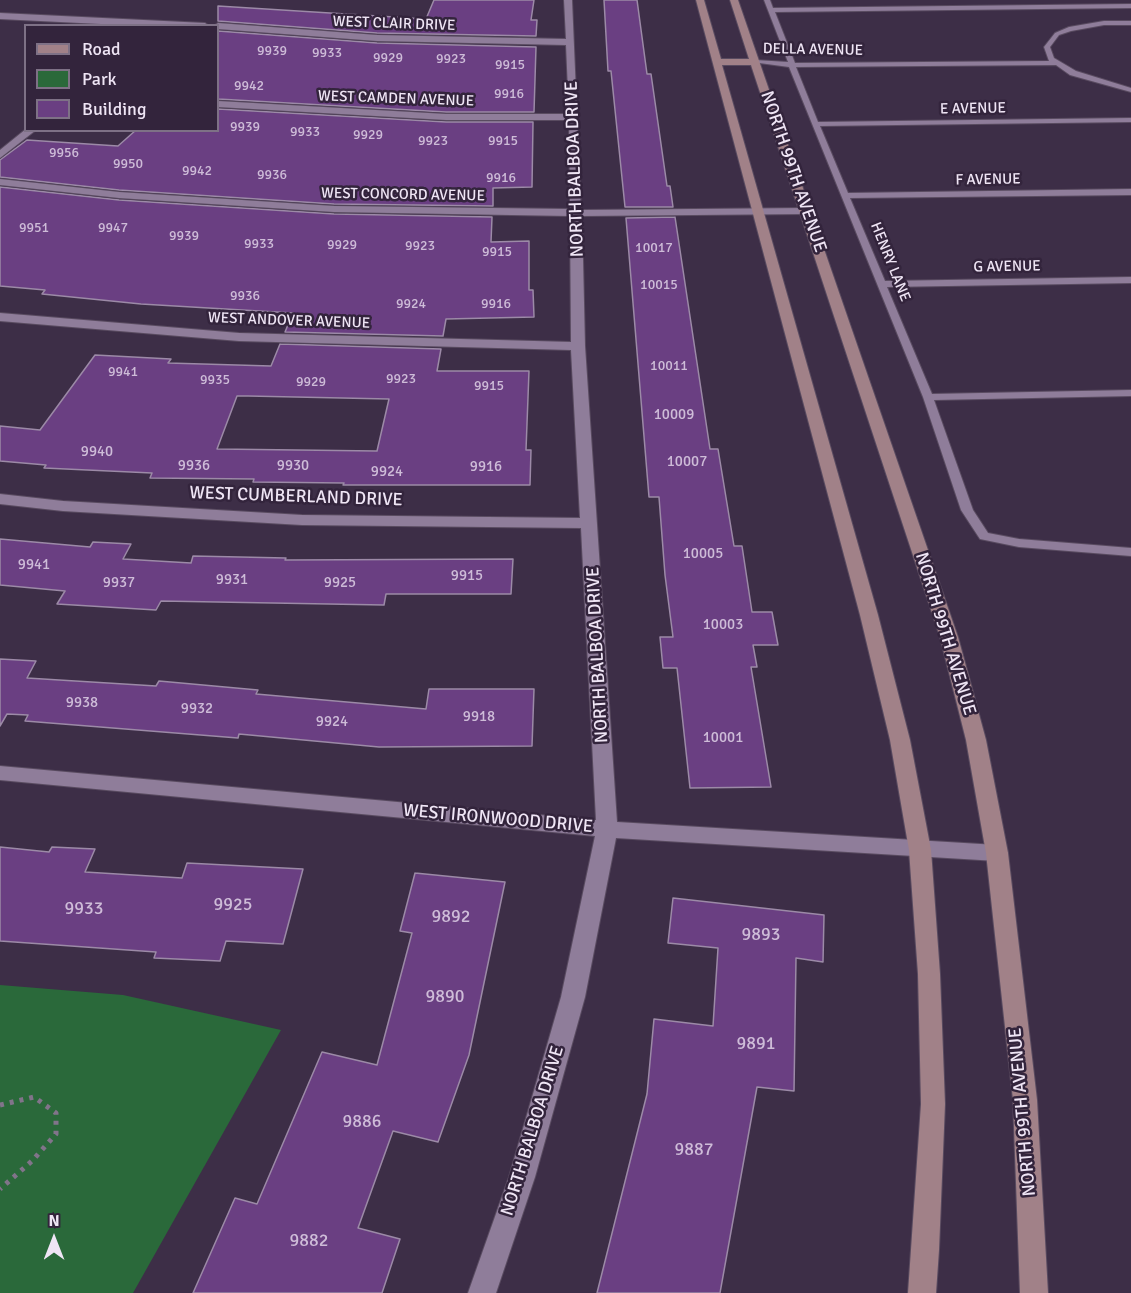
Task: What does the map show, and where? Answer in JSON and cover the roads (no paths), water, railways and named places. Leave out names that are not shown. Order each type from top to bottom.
[{"type":"main road","points":[[700,0],[869,615],[900,740],[920,850],[929,974],[933,1104],[922,1293]]},
{"type":"main road","name":"NORTH 99TH AVENUE","points":[[735,0],[949,637],[976,740],[997,853],[1026,1100],[1034,1293]]},
{"type":"main road","points":[[717,62],[755,62]]},
{"type":"street","name":"NORTH BALBOA DRIVE","points":[[482,1293],[522,1177],[573,997],[607,829],[578,346],[577,213],[568,0]]},
{"type":"street","points":[[0,16],[164,24]]},
{"type":"street","name":"WEST CLAIR DRIVE","points":[[219,26],[377,38],[571,42]]},
{"type":"street","name":"WEST CAMDEN AVENUE","points":[[219,104],[446,117],[574,117]]},
{"type":"street","points":[[0,154],[28,132]]},
{"type":"street","name":"WEST CONCORD AVENUE","points":[[0,182],[119,195],[334,209],[577,213],[806,211]]},
{"type":"street","name":"WEST ANDOVER AVENUE","points":[[0,317],[239,337],[578,346]]},
{"type":"street","name":"WEST CUMBERLAND DRIVE","points":[[0,499],[63,506],[302,520],[590,523]]},
{"type":"street","name":"WEST IRONWOOD DRIVE","points":[[0,773],[607,829],[997,853]]},
{"type":"lane","name":"HENRY LANE","points":[[767,0],[793,62],[814,124],[884,285],[928,397],[967,510],[984,536],[1030,544],[1131,552]]},
{"type":"lane","points":[[772,10],[1131,6]]},
{"type":"lane","points":[[1108,7],[1128,22]]},
{"type":"lane","points":[[1128,22],[1085,25],[1057,34],[1047,47],[1049,56],[1056,63],[1097,82],[1131,90]]},
{"type":"lane","name":"DELLA AVENUE","points":[[793,62],[1049,56]]},
{"type":"lane","name":"DELLA AVENUE","points":[[755,62],[1056,63]]},
{"type":"lane","name":"E AVENUE","points":[[814,124],[1131,120]]},
{"type":"lane","name":"F AVENUE","points":[[846,196],[1131,192]]},
{"type":"lane","name":"G AVENUE","points":[[884,285],[1131,280]]},
{"type":"lane","points":[[928,397],[1131,393]]}]
